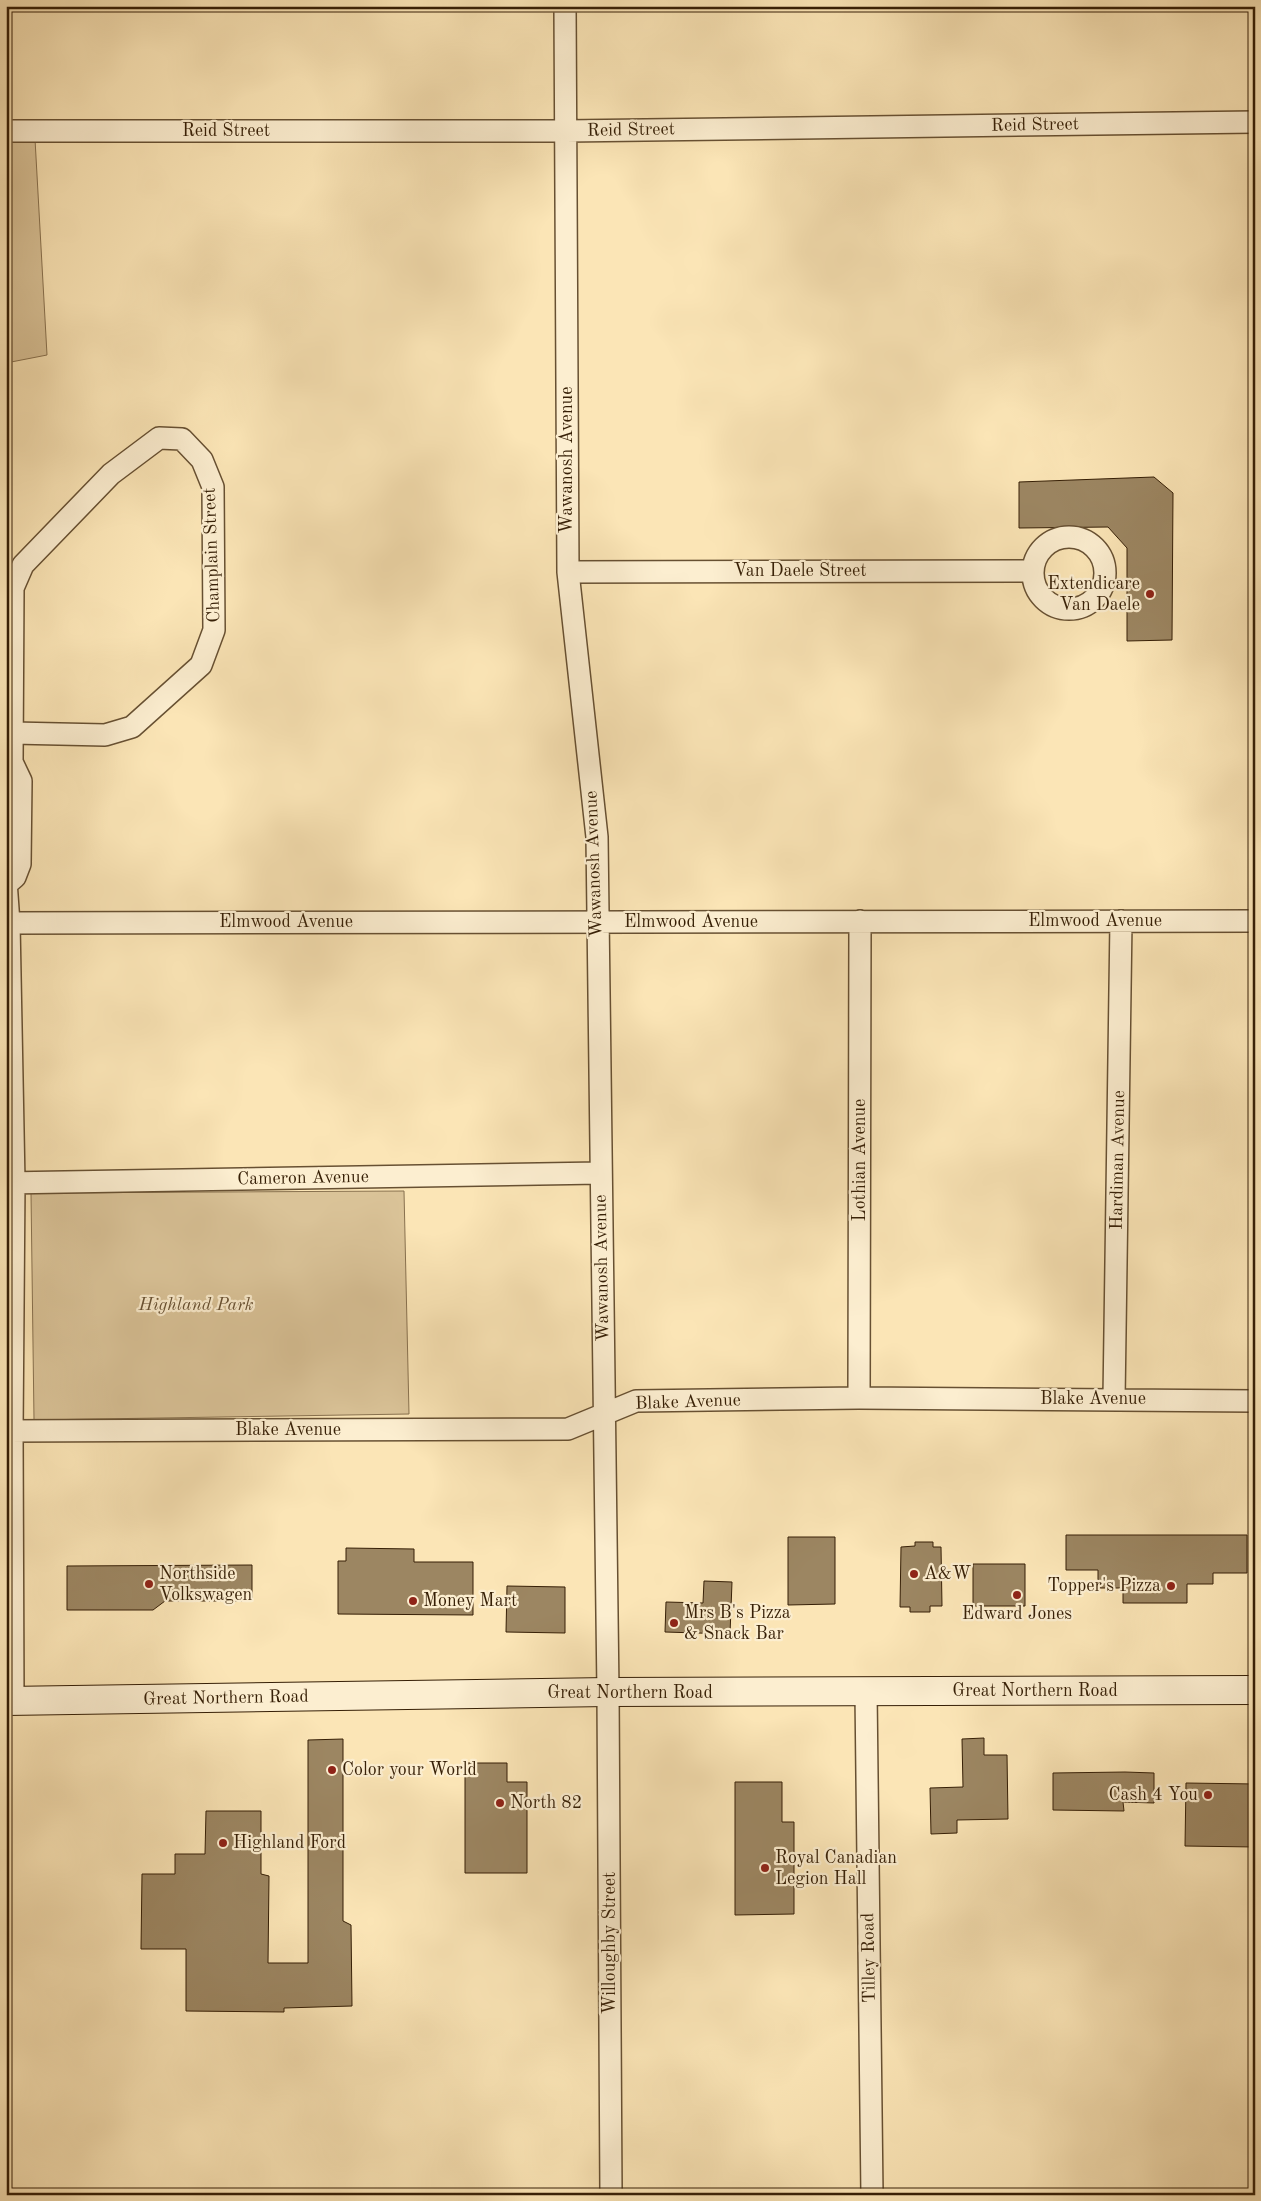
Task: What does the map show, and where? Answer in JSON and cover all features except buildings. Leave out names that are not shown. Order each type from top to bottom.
[{"type":"main road","name":"Great Northern Road","points":[[10,1701],[608,1692],[1255,1690]]},
{"type":"street","name":"Wawanosh Avenue","points":[[565,6],[568,572],[597,837],[608,1692]]},
{"type":"street","name":"Reid Street","points":[[6,131],[566,131],[1255,122]]},
{"type":"street","name":"Champlain Street","points":[[10,1701],[10,1182],[7,882],[15,877],[20,864],[21,781],[9,765],[13,733],[13,588],[23,565],[111,474],[159,438],[182,439],[202,460],[213,487],[214,630],[201,665],[132,727],[105,735],[13,733]]},
{"type":"street","name":"Van Daele Street","points":[[568,572],[1032,571]]},
{"type":"street","name":"Elmwood Avenue","points":[[8,923],[1255,920]]},
{"type":"street","name":"Lothian Avenue","points":[[859,1398],[860,921]]},
{"type":"street","name":"Hardiman Avenue","points":[[1114,1399],[1121,921]]},
{"type":"street","name":"Cameron Avenue","points":[[10,1182],[600,1173]]},
{"type":"street","name":"Blake Avenue","points":[[9,1431],[568,1430],[636,1401],[859,1398],[1255,1401]]},
{"type":"street","name":"Willoughby Street","points":[[608,1692],[611,2195]]},
{"type":"street","name":"Tilley Road","points":[[866,1692],[872,2195]]},
{"type":"green space","points":[[35,139],[47,355],[6,363],[6,142]]},
{"type":"green space","name":"Highland Park","points":[[404,1191],[409,1414],[34,1420],[31,1193]]},
{"type":"place","name":"Extendicare Van Daele","points":[[1150,594]]},
{"type":"place","name":"A&W","points":[[914,1574]]},
{"type":"place","name":"Northside Volkswagen","points":[[149,1584]]},
{"type":"place","name":"Topper's Pizza","points":[[1171,1586]]},
{"type":"place","name":"Edward Jones","points":[[1017,1595]]},
{"type":"place","name":"Money Mart","points":[[413,1601]]},
{"type":"place","name":"Mrs B's Pizza & Snack Bar","points":[[674,1623]]},
{"type":"place","name":"Color your World","points":[[332,1770]]},
{"type":"place","name":"Cash 4 You","points":[[1208,1795]]},
{"type":"place","name":"North 82","points":[[500,1803]]},
{"type":"place","name":"Highland Ford","points":[[223,1843]]},
{"type":"place","name":"Royal Canadian Legion Hall","points":[[765,1868]]}]
